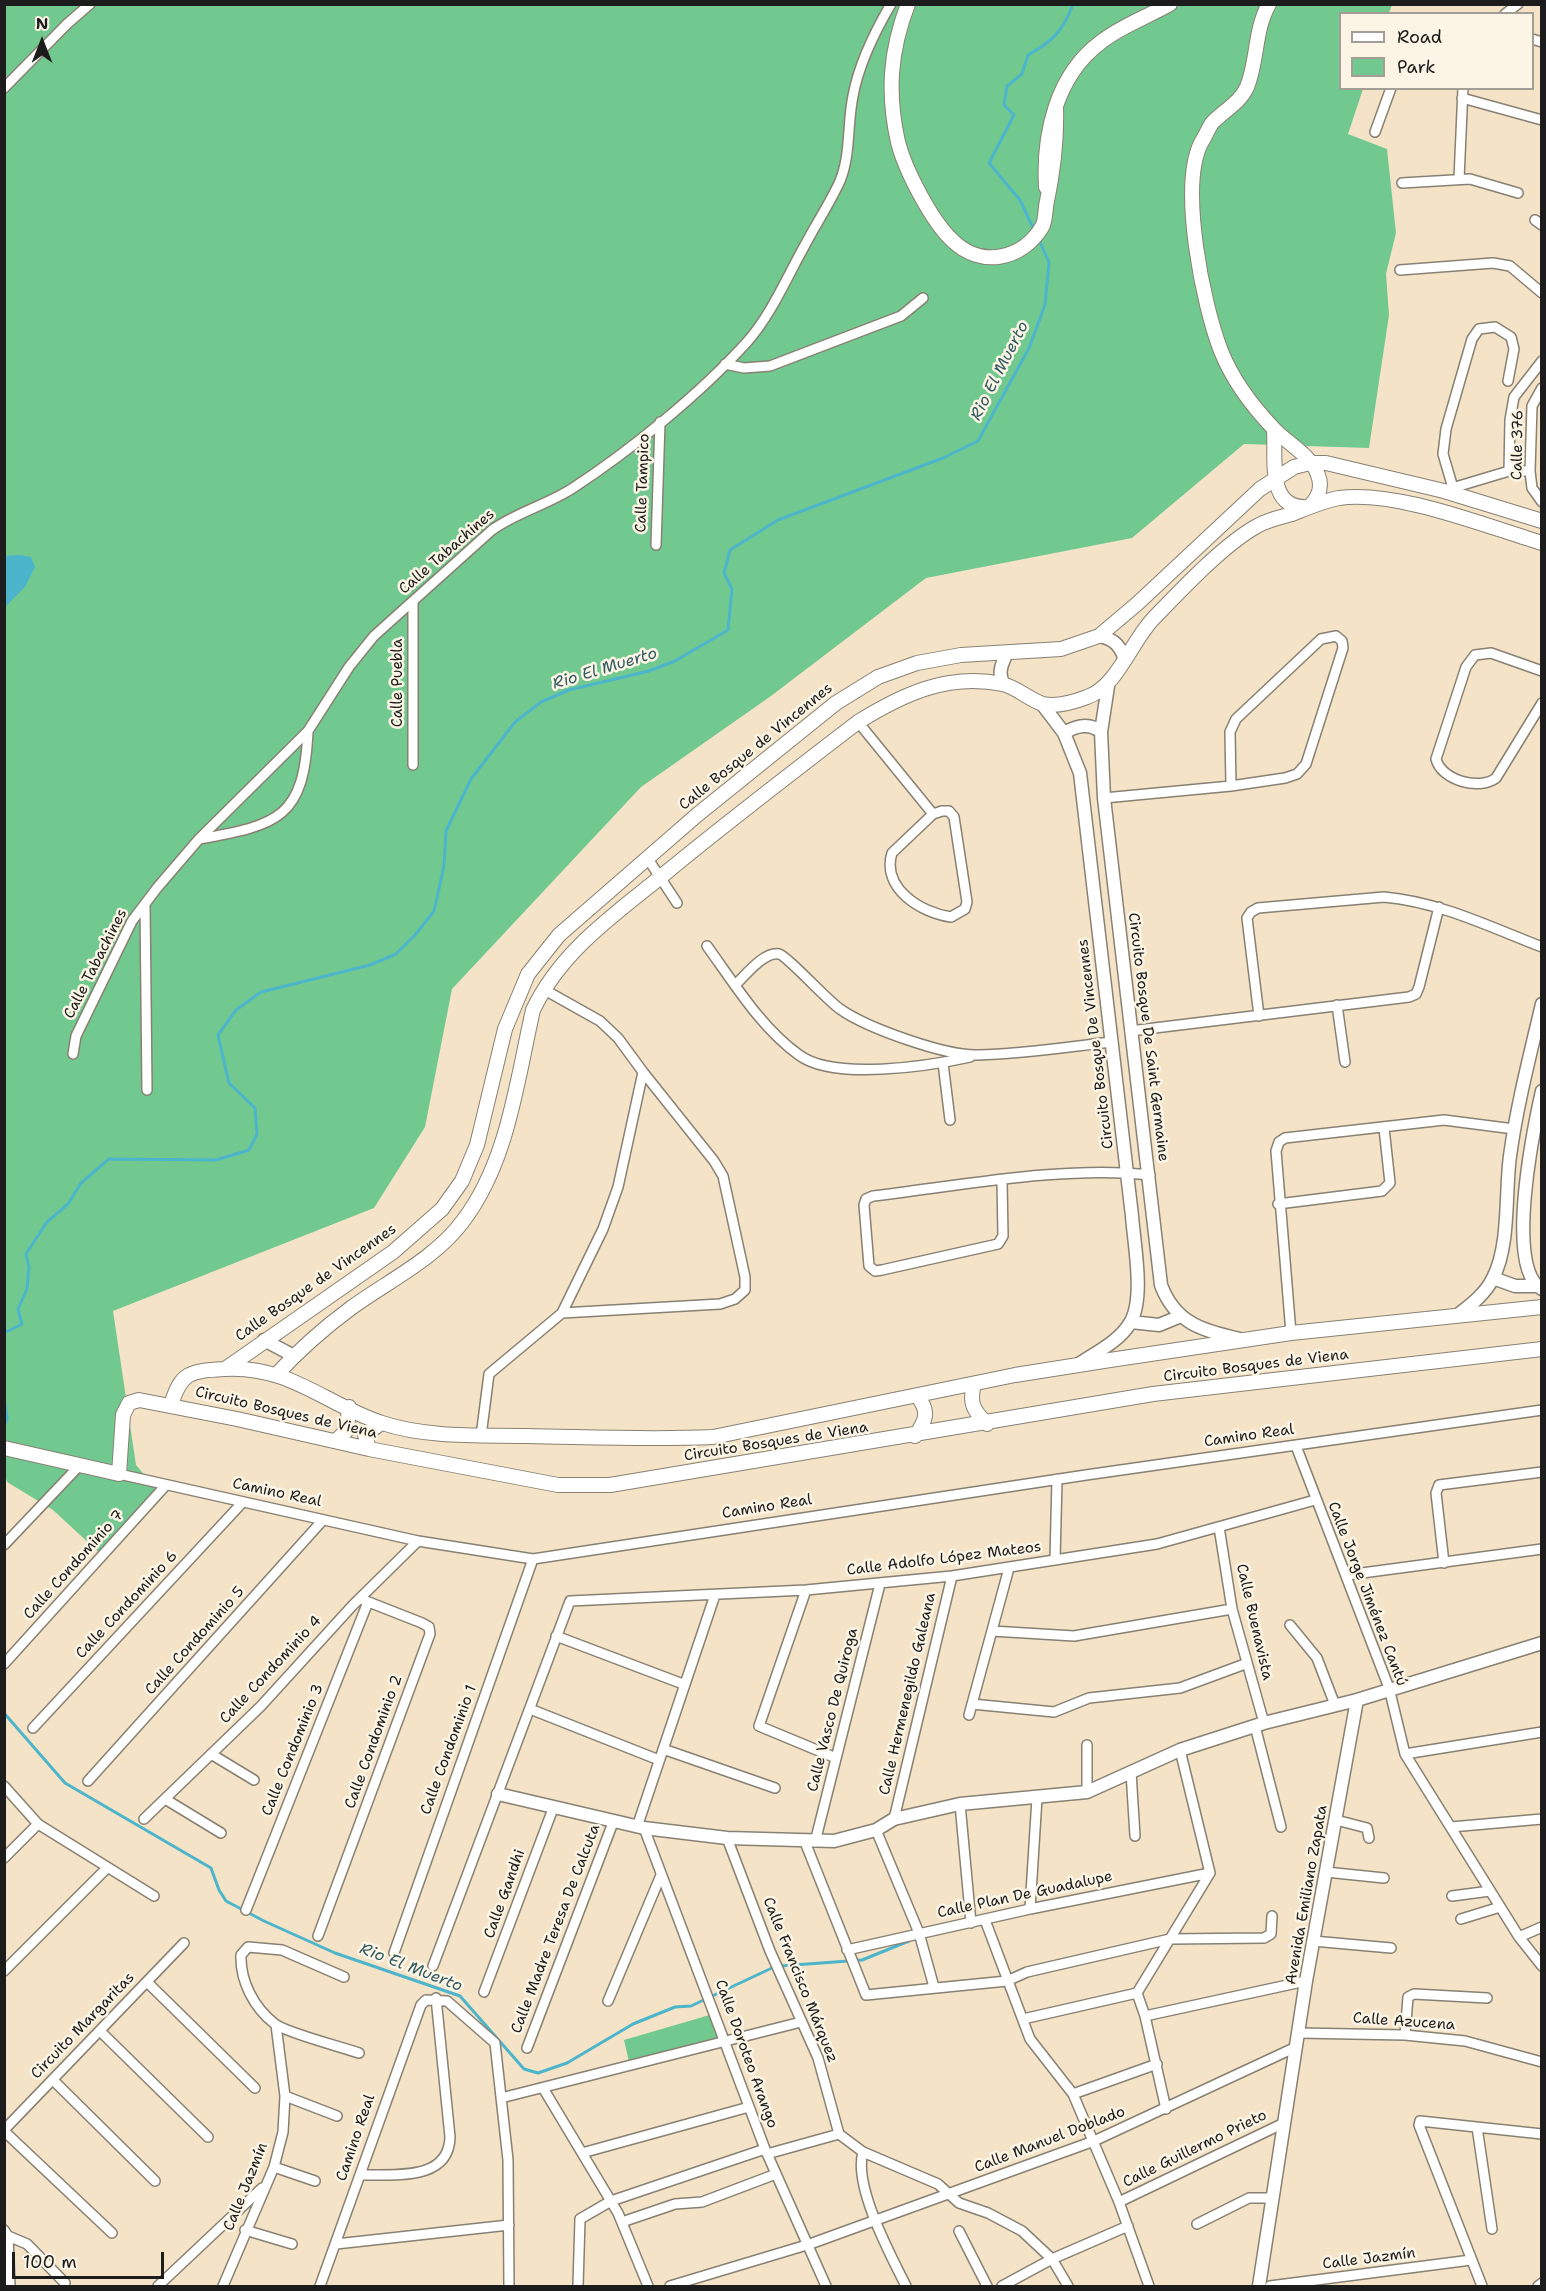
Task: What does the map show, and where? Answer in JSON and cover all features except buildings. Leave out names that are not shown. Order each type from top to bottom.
[{"type":"main road","points":[[908,4],[898,32],[892,60],[890,87],[899,146],[942,229],[954,243],[988,259],[1008,256],[1024,247],[1043,226],[1056,153],[1056,106],[1074,68],[1102,41],[1170,4]]},
{"type":"main road","points":[[1269,4],[1257,33],[1246,89],[1212,124],[1200,146],[1192,171],[1196,237],[1210,319],[1235,383],[1274,429],[1318,473],[1320,485],[1317,498],[1309,507],[1296,508],[1285,502],[1278,491],[1274,429]]},
{"type":"main road","name":"Calle Bosque de Vincennes","points":[[225,1369],[393,1252],[442,1209],[462,1181],[477,1145],[505,1029],[528,974],[559,935],[697,815],[836,703],[878,677],[917,663],[961,655],[1061,649],[1099,636],[1138,603],[1260,489],[1294,467],[1310,463],[1326,463],[1449,489],[1542,521]]},
{"type":"main road","points":[[276,1375],[294,1356],[350,1309],[430,1254],[462,1222],[482,1191],[498,1156],[533,1010],[543,989],[567,957],[608,918],[858,722],[892,701],[920,689],[970,680],[1004,684],[1042,704],[1064,704],[1089,697],[1108,686],[1124,657],[1151,621],[1228,548],[1258,525],[1339,498],[1412,504],[1542,543]]},
{"type":"main road","name":"Circuito Bosques de Viena","points":[[1542,1307],[1291,1333],[1077,1365],[974,1383],[713,1437],[664,1439],[481,1436],[417,1431],[381,1423],[314,1388],[276,1375],[225,1369],[185,1376],[177,1385],[171,1405],[369,1449],[583,1487],[610,1485],[915,1436],[1154,1394],[1542,1349]]},
{"type":"main road","points":[[974,1383],[970,1397],[972,1407],[987,1424]]},
{"type":"main road","points":[[915,1436],[926,1414],[925,1406],[917,1396]]},
{"type":"main road","points":[[119,1474],[123,1415],[129,1403],[139,1400],[171,1405]]},
{"type":"main road","points":[[336,1441],[346,1430],[349,1407]]},
{"type":"main road","points":[[369,1449],[365,1435],[381,1423]]},
{"type":"main road","name":"Camino Real","points":[[4,1448],[119,1474]]},
{"type":"street","points":[[4,88],[90,4]]},
{"type":"street","name":"Calle Tabachines","points":[[73,1054],[76,1036],[132,921],[198,839],[308,731],[349,667],[374,636],[492,530],[512,516],[570,490],[660,422],[748,341],[772,305],[840,181],[848,151],[852,98],[860,70],[876,29],[891,4]]},
{"type":"street","points":[[1375,132],[1390,90]]},
{"type":"street","points":[[1459,179],[1463,93],[1542,120]]},
{"type":"street","points":[[1402,183],[1470,179],[1518,193]]},
{"type":"street","points":[[1400,270],[1493,263],[1510,266],[1542,293]]},
{"type":"street","points":[[725,364],[744,368],[770,366],[902,316],[923,298]]},
{"type":"street","points":[[1449,489],[1443,454],[1446,429],[1472,339],[1479,329],[1495,327],[1511,337],[1514,349],[1508,381]]},
{"type":"street","name":"Calle 376","points":[[1449,489],[1509,471],[1510,420],[1514,397],[1542,362]]},
{"type":"street","name":"Calle 376","points":[[1542,388],[1532,406],[1530,471],[1532,488],[1542,502]]},
{"type":"street","name":"Calle Tampico","points":[[656,546],[660,422]]},
{"type":"street","points":[[1509,471],[1530,471]]},
{"type":"street","name":"Calle Puebla","points":[[413,602],[413,765]]},
{"type":"street","points":[[1099,636],[1111,639],[1119,646],[1124,657]]},
{"type":"street","points":[[1104,798],[1231,786],[1285,778],[1303,769],[1343,648],[1342,641],[1336,636],[1321,639],[1236,719],[1230,732],[1231,786]]},
{"type":"street","points":[[1004,684],[1000,679],[1001,667],[1007,653]]},
{"type":"street","points":[[1542,670],[1491,653],[1475,655],[1466,667],[1436,759],[1437,766],[1445,774],[1481,785],[1489,783],[1496,778],[1542,703]]},
{"type":"street","name":"Circuito Bosque De Saint Germaine","points":[[1108,686],[1101,732],[1104,798],[1161,1285],[1168,1303],[1180,1316],[1198,1327],[1247,1341]]},
{"type":"street","name":"Circuito Bosque De Vincennes","points":[[1042,704],[1064,733],[1080,773],[1137,1288],[1131,1322]]},
{"type":"street","points":[[858,722],[933,814]]},
{"type":"street","points":[[1064,733],[1074,727],[1087,726],[1095,727],[1101,732]]},
{"type":"street","points":[[198,839],[243,831],[272,821],[287,810],[297,797],[307,754],[308,731]]},
{"type":"street","points":[[949,811],[954,817],[967,902],[965,909],[951,917],[915,904],[898,888],[891,869],[892,853],[933,814],[949,811]]},
{"type":"street","points":[[648,859],[676,903]]},
{"type":"street","points":[[1259,1016],[1247,918],[1258,908],[1384,897],[1439,906],[1542,947]]},
{"type":"street","points":[[145,903],[147,1090]]},
{"type":"street","points":[[1130,1031],[1409,997],[1416,994],[1439,906]]},
{"type":"street","points":[[706,946],[771,1030],[799,1056],[812,1062],[848,1070],[943,1063],[976,1056],[1111,1042]]},
{"type":"street","points":[[735,985],[768,956],[777,953],[784,956],[815,989],[855,1019],[917,1043],[976,1056]]},
{"type":"street","points":[[543,989],[600,1021],[618,1038],[714,1161],[723,1176],[745,1277],[745,1290],[735,1299],[720,1304],[562,1314]]},
{"type":"street","points":[[1459,1314],[1474,1302],[1493,1278],[1504,1229],[1506,1190],[1522,1084],[1542,1004]]},
{"type":"street","points":[[1337,1005],[1345,1062]]},
{"type":"street","points":[[943,1063],[950,1120]]},
{"type":"street","points":[[481,1436],[489,1374],[562,1314],[603,1229],[618,1187],[643,1072]]},
{"type":"street","points":[[1539,1287],[1528,1274],[1524,1251],[1527,1181],[1542,1091]]},
{"type":"street","points":[[1291,1333],[1278,1204],[1276,1151],[1279,1142],[1285,1138],[1458,1120],[1514,1129]]},
{"type":"street","points":[[1278,1204],[1382,1191],[1388,1188],[1390,1183],[1384,1128]]},
{"type":"street","points":[[1002,1181],[1002,1241],[934,1260],[875,1271],[869,1266],[864,1205],[866,1199],[873,1196],[1002,1181],[1126,1173],[1150,1176]]},
{"type":"street","points":[[1493,1278],[1515,1286],[1539,1287]]},
{"type":"street","points":[[1077,1365],[1117,1338],[1131,1322],[1159,1325],[1171,1322],[1180,1316]]},
{"type":"street","points":[[264,1340],[294,1356]]},
{"type":"street","name":"Camino Real","points":[[119,1474],[418,1541],[533,1559],[1057,1479],[1542,1410]]},
{"type":"street","name":"Calle Jorge Jiménez Cantú","points":[[1296,1446],[1389,1688],[1405,1754],[1518,1937],[1542,1966]]},
{"type":"street","points":[[4,1545],[80,1465]]},
{"type":"street","points":[[1444,1563],[1436,1493],[1439,1485],[1542,1473]]},
{"type":"street","points":[[1055,1560],[1057,1479]]},
{"type":"street","name":"Calle Condominio 7","points":[[4,1664],[166,1485]]},
{"type":"street","name":"Calle Adolfo López Mateos","points":[[556,1636],[570,1601],[806,1590],[952,1576],[1157,1544],[1315,1500]]},
{"type":"street","name":"Calle Condominio 6","points":[[33,1728],[242,1503]]},
{"type":"street","name":"Calle Condominio 5","points":[[88,1780],[323,1520]]},
{"type":"street","name":"Calle Buenavista","points":[[1219,1527],[1232,1609],[1260,1725],[1281,1827]]},
{"type":"street","name":"Calle Condominio 4","points":[[144,1819],[261,1706],[418,1541]]},
{"type":"street","points":[[1347,1575],[1542,1549]]},
{"type":"street","name":"Calle Condominio 1","points":[[394,1953],[533,1559]]},
{"type":"street","points":[[969,1715],[1009,1568]]},
{"type":"street","name":"Calle Hermenegildo Galeana","points":[[894,1819],[952,1576]]},
{"type":"street","name":"Calle Vasco De Quiroga","points":[[810,1842],[836,1758],[880,1584]]},
{"type":"street","points":[[806,1590],[759,1726],[836,1758]]},
{"type":"street","points":[[641,1828],[683,1684],[715,1595]]},
{"type":"street","name":"Calle Condominio 3","points":[[246,1910],[364,1600]]},
{"type":"street","name":"Calle Condominio 2","points":[[318,1936],[430,1634],[429,1627],[422,1623],[364,1600]]},
{"type":"street","points":[[992,1631],[1063,1638],[1232,1609]]},
{"type":"street","points":[[1290,1625],[1317,1658],[1335,1705]]},
{"type":"street","points":[[433,1966],[556,1636],[683,1684]]},
{"type":"street","points":[[498,1794],[641,1828],[727,1838],[834,1841],[876,1830],[894,1819],[960,1804],[1087,1792],[1180,1750],[1260,1725],[1358,1700],[1389,1688],[1542,1643]]},
{"type":"street","points":[[972,1704],[1054,1712],[1089,1698],[1180,1688],[1245,1664]]},
{"type":"street","name":"Avenida Emiliano Zapata","points":[[1259,2286],[1306,1981],[1358,1700]]},
{"type":"street","points":[[530,1708],[659,1760]]},
{"type":"street","points":[[1405,1754],[1542,1732]]},
{"type":"street","points":[[1087,1744],[1087,1792]]},
{"type":"street","points":[[663,1749],[775,1788]]},
{"type":"street","points":[[1023,2019],[1137,1993],[1210,1873],[1180,1750]]},
{"type":"street","points":[[211,1754],[254,1780]]},
{"type":"street","points":[[1131,1772],[1135,1836]]},
{"type":"street","points":[[4,1786],[38,1824],[154,1896]]},
{"type":"street","points":[[1030,1909],[1037,1798]]},
{"type":"street","points":[[165,1799],[221,1833]]},
{"type":"street","points":[[960,1804],[971,1923]]},
{"type":"street","name":"Calle Gandhi","points":[[484,1992],[554,1806]]},
{"type":"street","points":[[1451,1827],[1542,1819]]},
{"type":"street","name":"Calle Madre Teresa De Calcuta","points":[[527,2048],[614,1820]]},
{"type":"street","points":[[1336,1820],[1368,1827],[1369,1838]]},
{"type":"street","points":[[4,1858],[38,1824]]},
{"type":"street","name":"Calle Doroteo Arango","points":[[641,1828],[716,2013],[766,2152],[810,2244],[826,2286]]},
{"type":"street","points":[[876,1830],[919,1933],[934,1987]]},
{"type":"street","name":"Calle Francisco Márquez","points":[[727,1838],[776,1965],[818,2058],[839,2134]]},
{"type":"street","points":[[810,1842],[853,1968],[866,1995],[1007,1981],[1027,1972],[1170,1940],[1264,1938],[1271,1934],[1272,1916]]},
{"type":"street","points":[[4,1971],[107,1868]]},
{"type":"street","points":[[1326,1872],[1384,1878]]},
{"type":"street","name":"Calle Plan De Guadalupe","points":[[848,1952],[919,1933],[1210,1873]]},
{"type":"street","points":[[608,2001],[661,1875]]},
{"type":"street","points":[[1452,1896],[1490,1892]]},
{"type":"street","points":[[1461,1919],[1500,1907]]},
{"type":"street","points":[[985,1920],[1030,2039],[1073,2094],[1119,2202],[1149,2286]]},
{"type":"street","points":[[1518,1937],[1542,1927]]},
{"type":"street","points":[[1313,1941],[1391,1948]]},
{"type":"street","name":"Circuito Margaritas","points":[[4,2131],[184,1943]]},
{"type":"street","points":[[344,1977],[282,1950],[260,1947],[243,1950],[241,1968],[248,1990],[276,2025],[359,2053]]},
{"type":"street","points":[[1145,2016],[1306,1981]]},
{"type":"street","points":[[147,1982],[255,2088]]},
{"type":"street","points":[[1137,1993],[1145,2016],[1166,2109]]},
{"type":"street","points":[[1405,2035],[1406,2003],[1408,1997],[1414,1994],[1487,1998]]},
{"type":"street","points":[[361,2175],[423,2172],[437,2165],[447,2151],[450,2137],[436,1998],[455,2006],[495,2043],[508,2160],[509,2286]]},
{"type":"street","name":"Camino Real","points":[[320,2286],[423,2001],[436,1998]]},
{"type":"street","points":[[501,2098],[801,2022]]},
{"type":"street","name":"Calle Jazmín","points":[[223,2286],[274,2166],[283,2132],[285,2096],[276,2025]]},
{"type":"street","points":[[100,2031],[208,2137]]},
{"type":"street","name":"Calle Azucena","points":[[1298,2033],[1405,2035],[1465,2042],[1542,2062]]},
{"type":"street","name":"Calle Manuel Doblado","points":[[670,2286],[875,2222],[1094,2141],[1296,2047]]},
{"type":"street","points":[[1073,2094],[1157,2064]]},
{"type":"street","points":[[53,2080],[155,2181]]},
{"type":"street","points":[[543,2088],[611,2201],[648,2286]]},
{"type":"street","points":[[285,2096],[337,2116]]},
{"type":"street","points":[[582,2153],[749,2107]]},
{"type":"street","points":[[1482,2286],[1419,2125],[1420,2121],[1542,2134]]},
{"type":"street","name":"Calle Guillermo Prieto","points":[[1119,2202],[1284,2123]]},
{"type":"street","points":[[1477,2127],[1492,2229]]},
{"type":"street","points":[[4,2131],[112,2234]]},
{"type":"street","points":[[578,2286],[580,2219],[611,2201],[766,2152],[839,2134],[862,2152],[938,2184],[959,2203],[988,2213],[1022,2231],[1052,2259],[1068,2286]]},
{"type":"street","points":[[862,2152],[861,2170],[875,2222],[906,2286]]},
{"type":"street","points":[[274,2166],[315,2181]]},
{"type":"street","points":[[622,2222],[675,2204],[702,2202],[776,2174]]},
{"type":"street","points":[[158,2286],[266,2184]]},
{"type":"street","points":[[1197,2224],[1249,2198],[1273,2198]]},
{"type":"street","points":[[336,2244],[509,2225]]},
{"type":"street","points":[[1002,2286],[1052,2259],[1128,2226]]},
{"type":"street","points":[[245,2230],[291,2244]]},
{"type":"street","points":[[959,2231],[987,2286]]},
{"type":"street","points":[[6,2233],[27,2244],[66,2283]]},
{"type":"street","points":[[6,2233],[10,2286]]},
{"type":"street","name":"Calle Jazmín","points":[[1269,2286],[1472,2260]]},
{"type":"street","points":[[1538,2286],[1542,2283]]},
{"type":"green space","points":[[4,5],[1392,5],[1389,12],[1339,12],[1339,90],[1363,90],[1348,134],[1387,149],[1396,233],[1386,274],[1389,315],[1369,448],[1244,444],[1132,538],[926,578],[771,696],[641,787],[452,989],[425,1127],[374,1208],[113,1311],[136,1465],[163,1497],[106,1559],[53,1510],[7,1482],[5,1475]]},
{"type":"green space","points":[[713,2014],[723,2040],[630,2066],[624,2040]]},
{"type":"water","points":[[5,556],[31,557],[35,567],[25,587],[5,607]]},
{"type":"waterway","name":"Rio El Muerto","points":[[1034,230],[1020,200],[989,163],[1014,115],[1004,105],[1007,86],[1022,74],[1028,55],[1044,45],[1061,28],[1073,4]]},
{"type":"waterway","name":"Rio El Muerto","points":[[4,1333],[22,1324],[18,1309],[27,1289],[29,1267],[26,1254],[47,1222],[68,1204],[81,1183],[109,1159],[216,1160],[249,1150],[257,1134],[255,1108],[229,1083],[218,1035],[236,1010],[261,992],[370,965],[396,954],[415,935],[434,911],[444,866],[446,831],[471,779],[515,722],[541,702],[569,690],[649,671],[675,661],[728,630],[732,589],[724,573],[730,550],[778,520],[943,458],[978,441],[1029,348],[1045,305],[1049,262],[1038,238]]},
{"type":"waterway","name":"Rio El Muerto","points":[[4,1396],[7,1419],[4,1426]]},
{"type":"waterway","name":"Rio El Muerto","points":[[4,1713],[65,1783],[211,1868],[219,1890],[226,1901],[335,1953],[460,1996],[524,2069],[538,2073],[567,2063],[633,2024],[675,2007],[691,2006],[774,1967]]},
{"type":"waterway","name":"Rio El Muerto","points":[[780,1966],[862,1960],[909,1941]]}]
